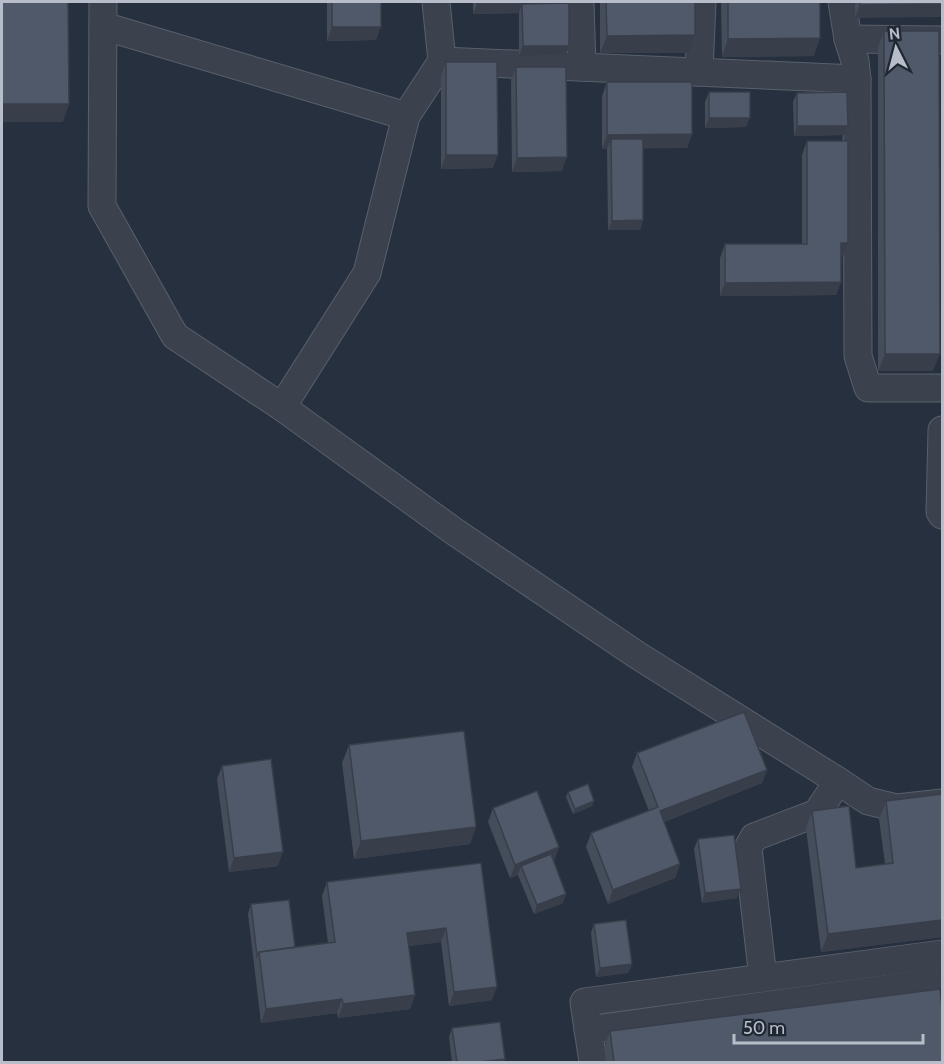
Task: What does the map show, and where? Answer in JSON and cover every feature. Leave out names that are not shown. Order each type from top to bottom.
[{"type":"street","points":[[282,406],[367,273],[406,116],[441,61],[436,2]]},
{"type":"street","points":[[580,2],[582,67]]},
{"type":"street","points":[[699,72],[702,2]]},
{"type":"street","points":[[842,2],[857,79],[858,356],[868,388],[942,388]]},
{"type":"street","points":[[406,116],[103,14],[102,206],[175,336],[282,406],[455,532],[637,655],[868,801],[897,808],[942,803]]},
{"type":"street","points":[[848,39],[942,40]]},
{"type":"street","points":[[441,61],[857,79]]},
{"type":"street","points":[[942,430],[940,512],[942,515]]},
{"type":"street","points":[[763,978],[748,848],[754,837],[816,813],[838,781]]},
{"type":"street","points":[[593,1062],[584,1002],[942,954]]},
{"type":"street","points":[[588,1030],[942,981]]},
{"type":"building","points":[[2,2],[68,2],[69,104],[2,104]]},
{"type":"building","points":[[332,2],[381,2],[381,27],[332,27]]},
{"type":"building","points":[[477,2],[522,2],[522,4],[477,4]]},
{"type":"building","points":[[606,2],[695,2],[695,35],[607,36]]},
{"type":"building","points":[[728,2],[820,2],[820,38],[728,39]]},
{"type":"building","points":[[860,2],[942,2],[942,4],[860,5]]},
{"type":"building","points":[[569,3],[569,46],[523,46],[522,4]]},
{"type":"building","points":[[884,31],[939,31],[940,354],[885,354]]},
{"type":"building","points":[[446,62],[497,62],[498,155],[446,155]]},
{"type":"building","points":[[516,67],[566,67],[567,157],[517,158]]},
{"type":"building","points":[[607,82],[692,82],[692,134],[607,135]]},
{"type":"building","points":[[709,92],[750,92],[750,118],[709,118]]},
{"type":"building","points":[[847,92],[848,126],[797,126],[797,93]]},
{"type":"building","points":[[611,139],[643,139],[643,220],[612,221]]},
{"type":"building","points":[[807,141],[848,141],[848,243],[841,243],[841,282],[725,283],[725,244],[807,244]]},
{"type":"building","points":[[744,712],[767,770],[660,811],[680,864],[613,890],[591,833],[658,807],[637,753]]},
{"type":"building","points":[[464,731],[476,827],[361,841],[349,745]]},
{"type":"building","points":[[271,759],[283,852],[234,858],[222,766]]},
{"type":"building","points":[[588,784],[594,801],[575,809],[568,792]]},
{"type":"building","points":[[537,791],[559,847],[515,865],[493,808]]},
{"type":"building","points":[[942,794],[942,920],[828,934],[812,811],[849,806],[856,868],[893,863],[886,801]]},
{"type":"building","points":[[734,835],[741,889],[705,893],[698,839]]},
{"type":"building","points":[[551,854],[566,894],[537,905],[521,866]]},
{"type":"building","points":[[481,863],[497,987],[454,992],[446,928],[407,933],[415,995],[343,1004],[342,999],[266,1009],[259,952],[335,942],[327,882]]},
{"type":"building","points":[[289,900],[295,947],[259,952],[257,956],[251,904]]},
{"type":"building","points":[[626,920],[632,964],[600,968],[594,924]]},
{"type":"building","points":[[940,989],[942,1062],[614,1062],[610,1031]]},
{"type":"building","points":[[500,1022],[505,1059],[457,1062],[452,1028]]}]
